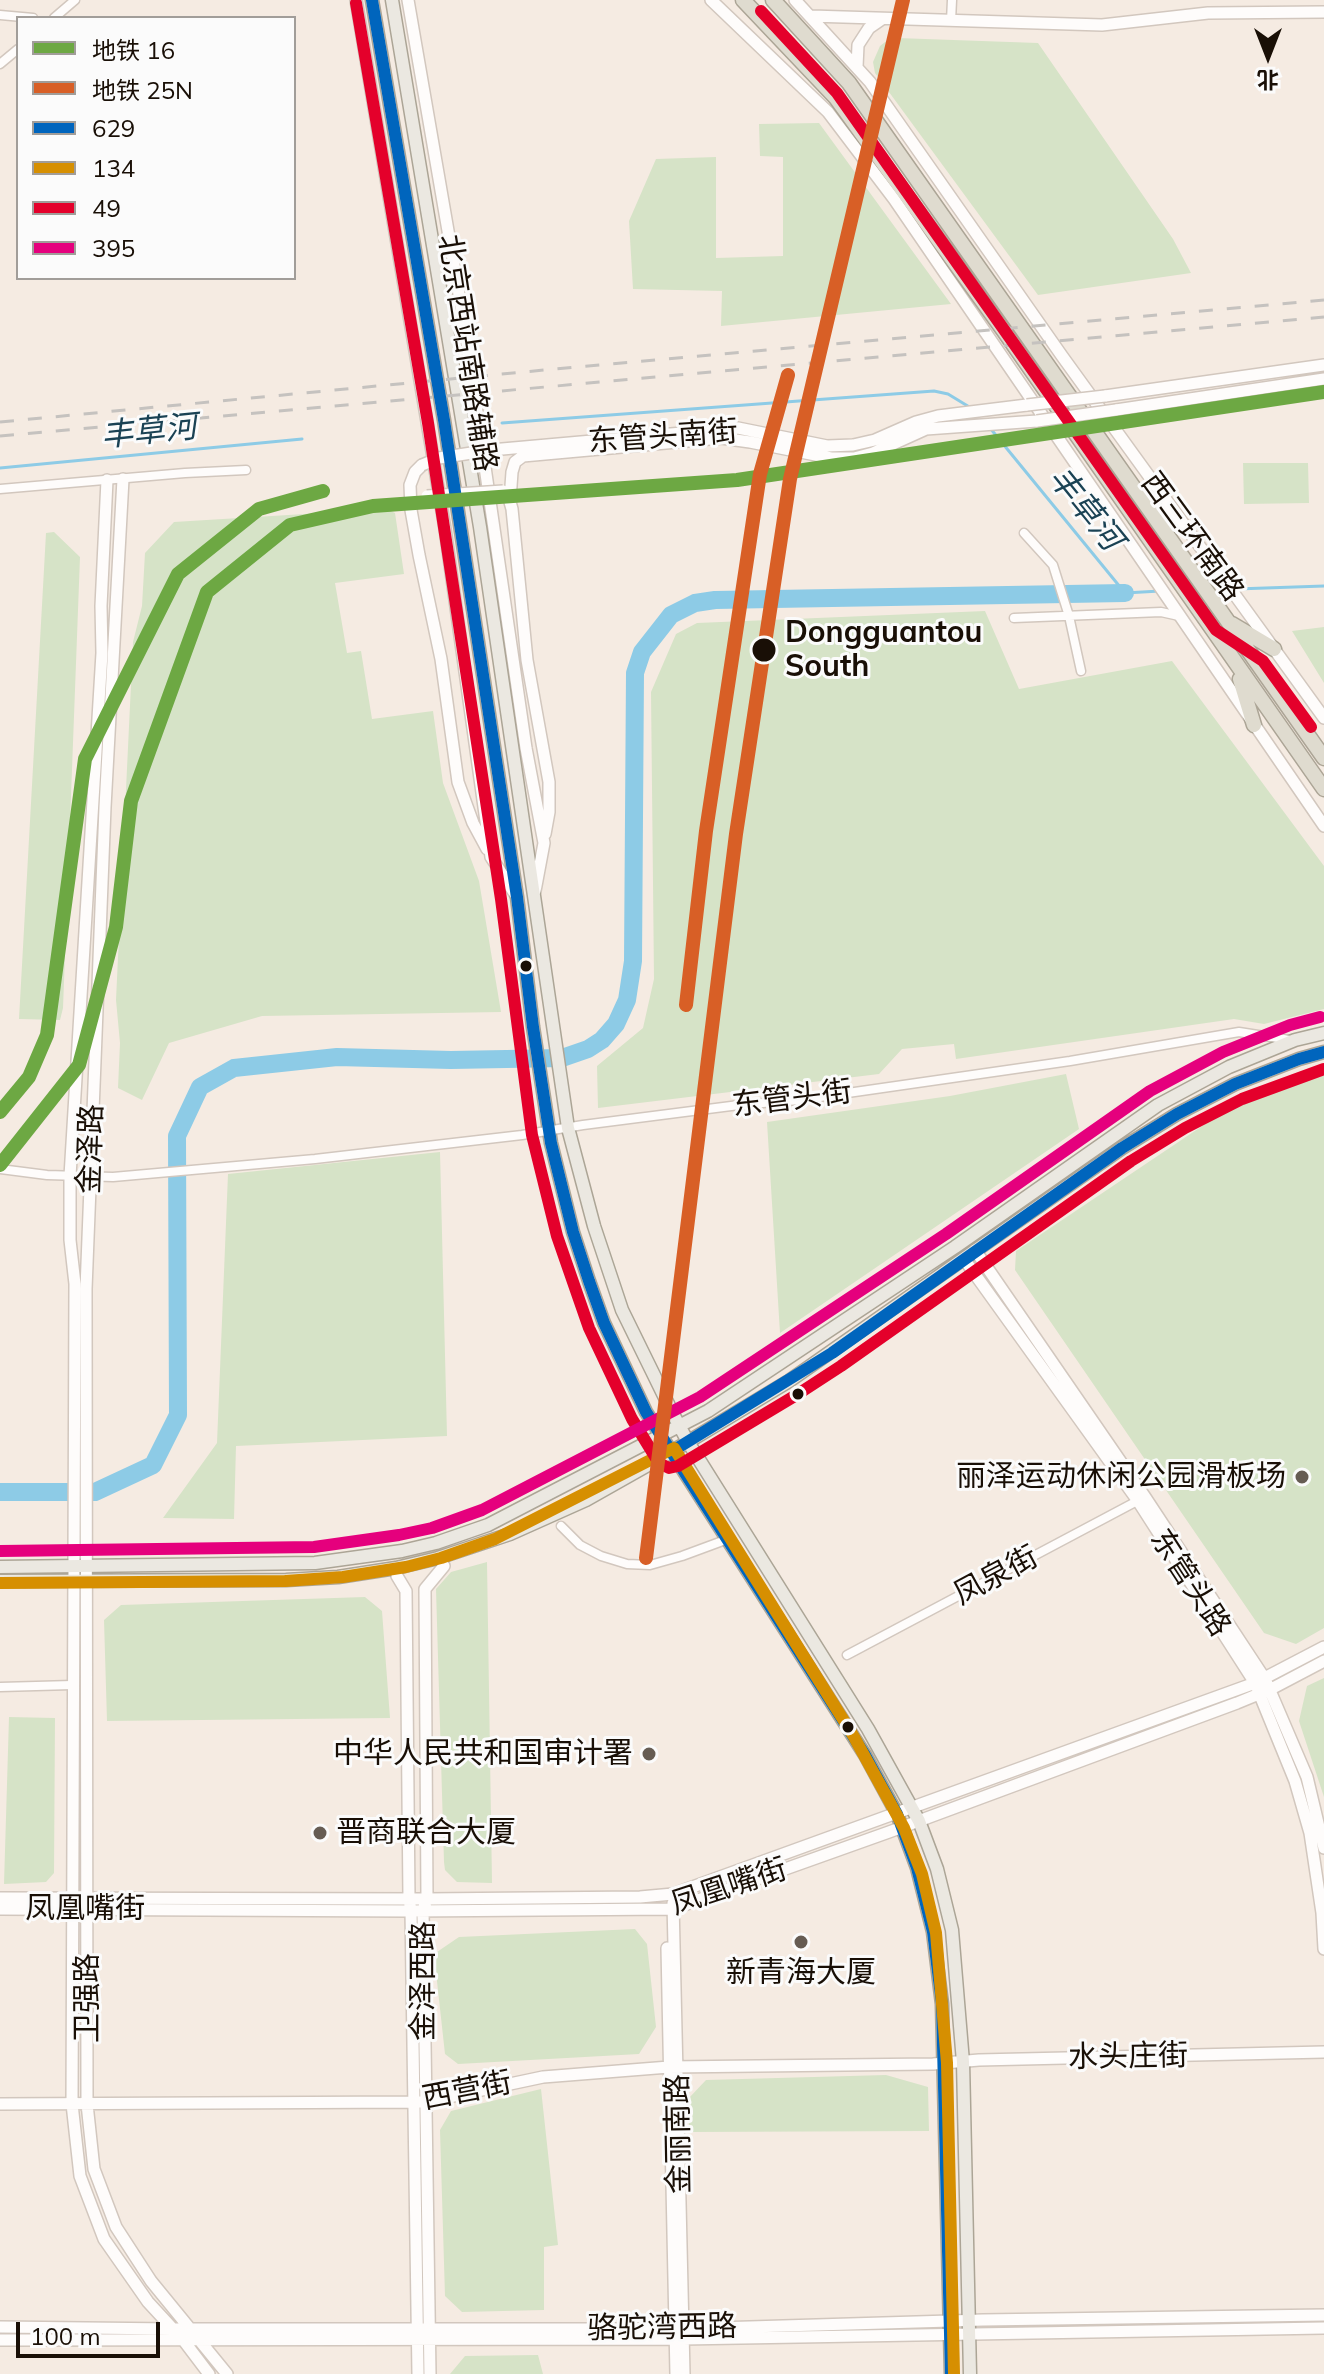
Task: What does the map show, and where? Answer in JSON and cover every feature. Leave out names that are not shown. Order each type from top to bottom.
[{"type":"highway","points":[[743,0],[836,98],[1004,331],[1324,789]]},
{"type":"highway","points":[[773,0],[849,83],[1324,758]]},
{"type":"highway","points":[[1229,621],[1274,649]]},
{"type":"highway","points":[[1236,664],[1254,725]]},
{"type":"main road","points":[[372,0],[444,420],[517,897],[548,1131],[573,1232],[604,1323],[646,1412],[852,1732],[897,1814],[925,1896],[940,1990],[939,2063],[951,2374]]},
{"type":"main road","points":[[392,0],[463,418],[568,1128],[594,1226],[622,1310],[680,1427],[868,1729],[919,1821],[937,1869],[952,1930],[963,2062],[970,2374]]},
{"type":"main road","points":[[0,1567],[315,1563],[413,1548],[488,1525],[680,1427],[721,1402],[942,1255],[1158,1105],[1229,1067],[1295,1040],[1324,1033]]},
{"type":"main road","points":[[0,1581],[338,1577],[396,1568],[510,1534],[586,1500],[800,1374],[1122,1148],[1177,1114],[1235,1084],[1324,1052]]},
{"type":"street","points":[[56,16],[75,0]]},
{"type":"street","name":"北京西站南路辅路","points":[[356,0],[445,529],[491,857],[517,897]]},
{"type":"street","name":"北京西站南路辅路","points":[[408,0],[464,323],[522,718],[544,843],[534,896]]},
{"type":"street","name":"西三环南路","points":[[711,0],[828,112],[894,199],[1324,826]]},
{"type":"street","name":"西三环南路","points":[[795,0],[870,82],[1062,356],[1324,718]]},
{"type":"street","points":[[951,21],[952,0]]},
{"type":"street","points":[[811,16],[1102,25],[1208,13],[1324,12]]},
{"type":"street","points":[[857,67],[858,45],[869,28],[883,19]]},
{"type":"street","points":[[0,64],[16,51]]},
{"type":"street","name":"东管头南街","points":[[411,505],[410,485],[415,472],[422,465],[439,458],[491,450],[738,428],[827,446],[853,445],[938,416],[1324,365]]},
{"type":"street","name":"东管头南街","points":[[506,495],[515,462],[523,456],[721,438],[831,458],[854,458],[873,453],[926,429],[1037,421],[1324,379]]},
{"type":"street","points":[[0,489],[246,470]]},
{"type":"street","name":"金泽路","points":[[79,1459],[105,807],[123,479]]},
{"type":"street","name":"金泽路","points":[[81,1580],[70,1176],[101,669],[107,480]]},
{"type":"street","points":[[491,857],[473,823],[458,782],[441,659],[411,505],[427,496],[506,495],[527,660],[549,782],[549,812],[544,843]]},
{"type":"street","points":[[1024,533],[1053,565],[1066,604],[1081,671]]},
{"type":"street","points":[[1014,618],[1161,612],[1180,616]]},
{"type":"street","name":"东管头街","points":[[0,1169],[90,1177],[331,1158],[829,1096],[1070,1061],[1239,1032],[1295,1040]]},
{"type":"street","name":"东管头路","points":[[969,1255],[1141,1499],[1263,1686],[1307,1777],[1324,1848]]},
{"type":"street","name":"凤泉街","points":[[847,1655],[1141,1499]]},
{"type":"street","points":[[561,1526],[580,1545],[627,1564],[650,1565],[728,1539]]},
{"type":"street","name":"金泽西路","points":[[417,1905],[425,1589],[444,1566]]},
{"type":"street","name":"金泽西路","points":[[397,1576],[406,1591],[417,1905],[423,2334],[418,2374]]},
{"type":"street","name":"卫强路","points":[[81,1580],[72,1685],[72,2104],[80,2176],[94,2217],[115,2256],[148,2302],[209,2374]]},
{"type":"street","name":"卫强路","points":[[81,1580],[88,1903],[87,2104],[94,2169],[116,2227],[151,2281],[227,2374]]},
{"type":"street","name":"凤凰嘴街","points":[[417,1905],[669,1895],[1263,1686],[1324,1647]]},
{"type":"street","name":"凤凰嘴街","points":[[0,1898],[73,1903],[670,1910],[902,1828],[1324,1661]]},
{"type":"street","points":[[0,1687],[72,1685]]},
{"type":"street","name":"东管头路","points":[[1263,1686],[1310,1833],[1324,1949]]},
{"type":"street","name":"金丽南路","points":[[669,1895],[679,2334],[676,2374]]},
{"type":"street","name":"凤凰嘴街","points":[[0,1909],[73,1903]]},
{"type":"street","name":"水头庄街","points":[[939,2063],[1324,2052]]},
{"type":"street","name":"西营街","points":[[0,2104],[419,2102],[543,2077],[673,2067],[939,2063]]},
{"type":"street","name":"骆驼湾西路","points":[[969,2328],[1324,2315]]},
{"type":"street","name":"骆驼湾西路","points":[[0,2327],[423,2334],[679,2334],[951,2328],[1324,2328]]},
{"type":"street","name":"金泽西路","points":[[423,2334],[430,2374]]},
{"type":"street","name":"骆驼湾西路","points":[[0,2340],[201,2341],[423,2334]]},
{"type":"street","name":"金丽南路","points":[[679,2334],[684,2374]]},
{"type":"green space","points":[[889,39],[1038,43],[1173,239],[1191,273],[1038,295],[875,73],[873,62],[880,46]]},
{"type":"green space","points":[[819,123],[951,304],[721,326],[722,291],[633,289],[629,221],[656,159],[716,157],[716,258],[783,256],[783,157],[760,156],[759,124]]},
{"type":"green space","points":[[1243,463],[1308,463],[1309,503],[1244,504]]},
{"type":"green space","points":[[386,509],[395,513],[404,574],[335,583],[347,653],[361,651],[372,719],[433,711],[443,783],[479,881],[501,1012],[262,1016],[169,1043],[142,1100],[118,1088],[120,1043],[116,1000],[133,642],[142,606],[145,553],[174,522]]},
{"type":"green space","points":[[54,532],[80,557],[63,1008],[60,1020],[19,1019],[46,533]]},
{"type":"green space","points":[[985,611],[1019,689],[1172,661],[1324,866],[1324,1009],[1264,1024],[1234,1019],[956,1059],[954,1044],[902,1049],[879,1074],[598,1108],[597,1066],[643,1028],[654,979],[651,692],[676,634],[697,623]]},
{"type":"green space","points":[[1324,627],[1324,683],[1292,631]]},
{"type":"green space","points":[[1066,1074],[1079,1129],[780,1333],[767,1122],[950,1096]]},
{"type":"green space","points":[[1324,1075],[1324,1628],[1296,1644],[1264,1633],[1015,1270],[1016,1251],[1232,1106],[1286,1085]]},
{"type":"green space","points":[[440,1152],[447,1436],[236,1446],[234,1519],[163,1518],[217,1443],[228,1174]]},
{"type":"green space","points":[[487,1562],[492,1883],[457,1882],[445,1870],[444,1862],[436,1589],[451,1572]]},
{"type":"green space","points":[[365,1597],[382,1611],[390,1718],[107,1721],[104,1620],[121,1605]]},
{"type":"green space","points":[[1324,1678],[1324,1797],[1299,1721],[1307,1686]]},
{"type":"green space","points":[[9,1717],[55,1718],[54,1873],[46,1882],[4,1884]]},
{"type":"green space","points":[[635,1929],[647,1944],[656,2027],[639,2054],[458,2064],[445,2054],[434,1954],[459,1937]]},
{"type":"green space","points":[[886,2075],[928,2087],[929,2131],[689,2132],[689,2098],[706,2080]]},
{"type":"green space","points":[[541,2089],[558,2245],[544,2247],[544,2310],[462,2312],[445,2296],[440,2130],[451,2111]]},
{"type":"green space","points":[[538,2355],[543,2374],[450,2374],[465,2356]]},
{"type":"waterway","name":"丰草河","points":[[502,423],[934,391],[948,394],[971,408]]},
{"type":"waterway","name":"丰草河","points":[[990,428],[1125,593],[1160,591]]},
{"type":"waterway","name":"丰草河","points":[[0,468],[302,439]]},
{"type":"waterway","name":"丰草河","points":[[1236,589],[1324,586]]},
{"type":"waterway","points":[[0,1492],[95,1492],[153,1465],[178,1415],[177,1136],[200,1087],[234,1068],[337,1057],[451,1060],[562,1058],[588,1049],[602,1040],[616,1024],[627,1000],[633,961],[635,673],[642,652],[671,615],[695,603],[715,600],[1125,593]]},
{"type":"railway","points":[[0,422],[1324,300]]},
{"type":"railway","points":[[0,436],[1324,317]]},
{"type":"metro line","name":"25N","points":[[646,1558],[736,834],[790,479],[903,0]]},
{"type":"metro line","name":"25N","points":[[686,1005],[706,831],[760,474],[788,375]]},
{"type":"metro line","name":"16","points":[[0,1165],[79,1065],[116,927],[131,801],[207,592],[290,525],[373,506],[737,480],[1324,392]]},
{"type":"metro line","name":"16","points":[[0,1112],[29,1077],[47,1035],[85,759],[178,574],[259,509],[323,491]]},
{"type":"transit line","name":"629","points":[[372,0],[444,420],[551,1143],[573,1232],[589,1281],[604,1323],[646,1412],[865,1755],[897,1814],[917,1868],[933,1932],[942,2004],[951,2374]]},
{"type":"transit line","name":"49","points":[[356,3],[428,423],[501,899],[532,1135],[557,1236],[589,1328],[632,1419],[659,1463],[669,1468],[678,1466],[798,1394],[1131,1161],[1185,1128],[1242,1099],[1324,1069]]},
{"type":"transit line","name":"49","points":[[761,11],[837,93],[1216,630],[1263,661],[1311,727]]},
{"type":"transit line","name":"395","points":[[0,1551],[314,1547],[432,1528],[482,1510],[700,1397],[946,1234],[1150,1091],[1223,1052],[1290,1025],[1320,1017]]},
{"type":"transit line","name":"629","points":[[671,1452],[832,1353],[1122,1148],[1177,1114],[1235,1084],[1324,1052]]},
{"type":"transit line","name":"134","points":[[0,1583],[285,1581],[343,1577],[406,1567],[495,1539],[674,1448],[854,1737],[904,1828],[922,1874],[936,1933],[947,2063],[954,2374]]},
{"type":"place","name":"Dongguantou South","points":[[764,650]]},
{"type":"place","name":"丽泽运动休闲公园滑板场","points":[[1302,1477]]},
{"type":"place","name":"中华人民共和国审计署","points":[[649,1754]]},
{"type":"place","name":"晋商联合大厦","points":[[320,1833]]},
{"type":"place","name":"新青海大厦","points":[[801,1942]]}]
